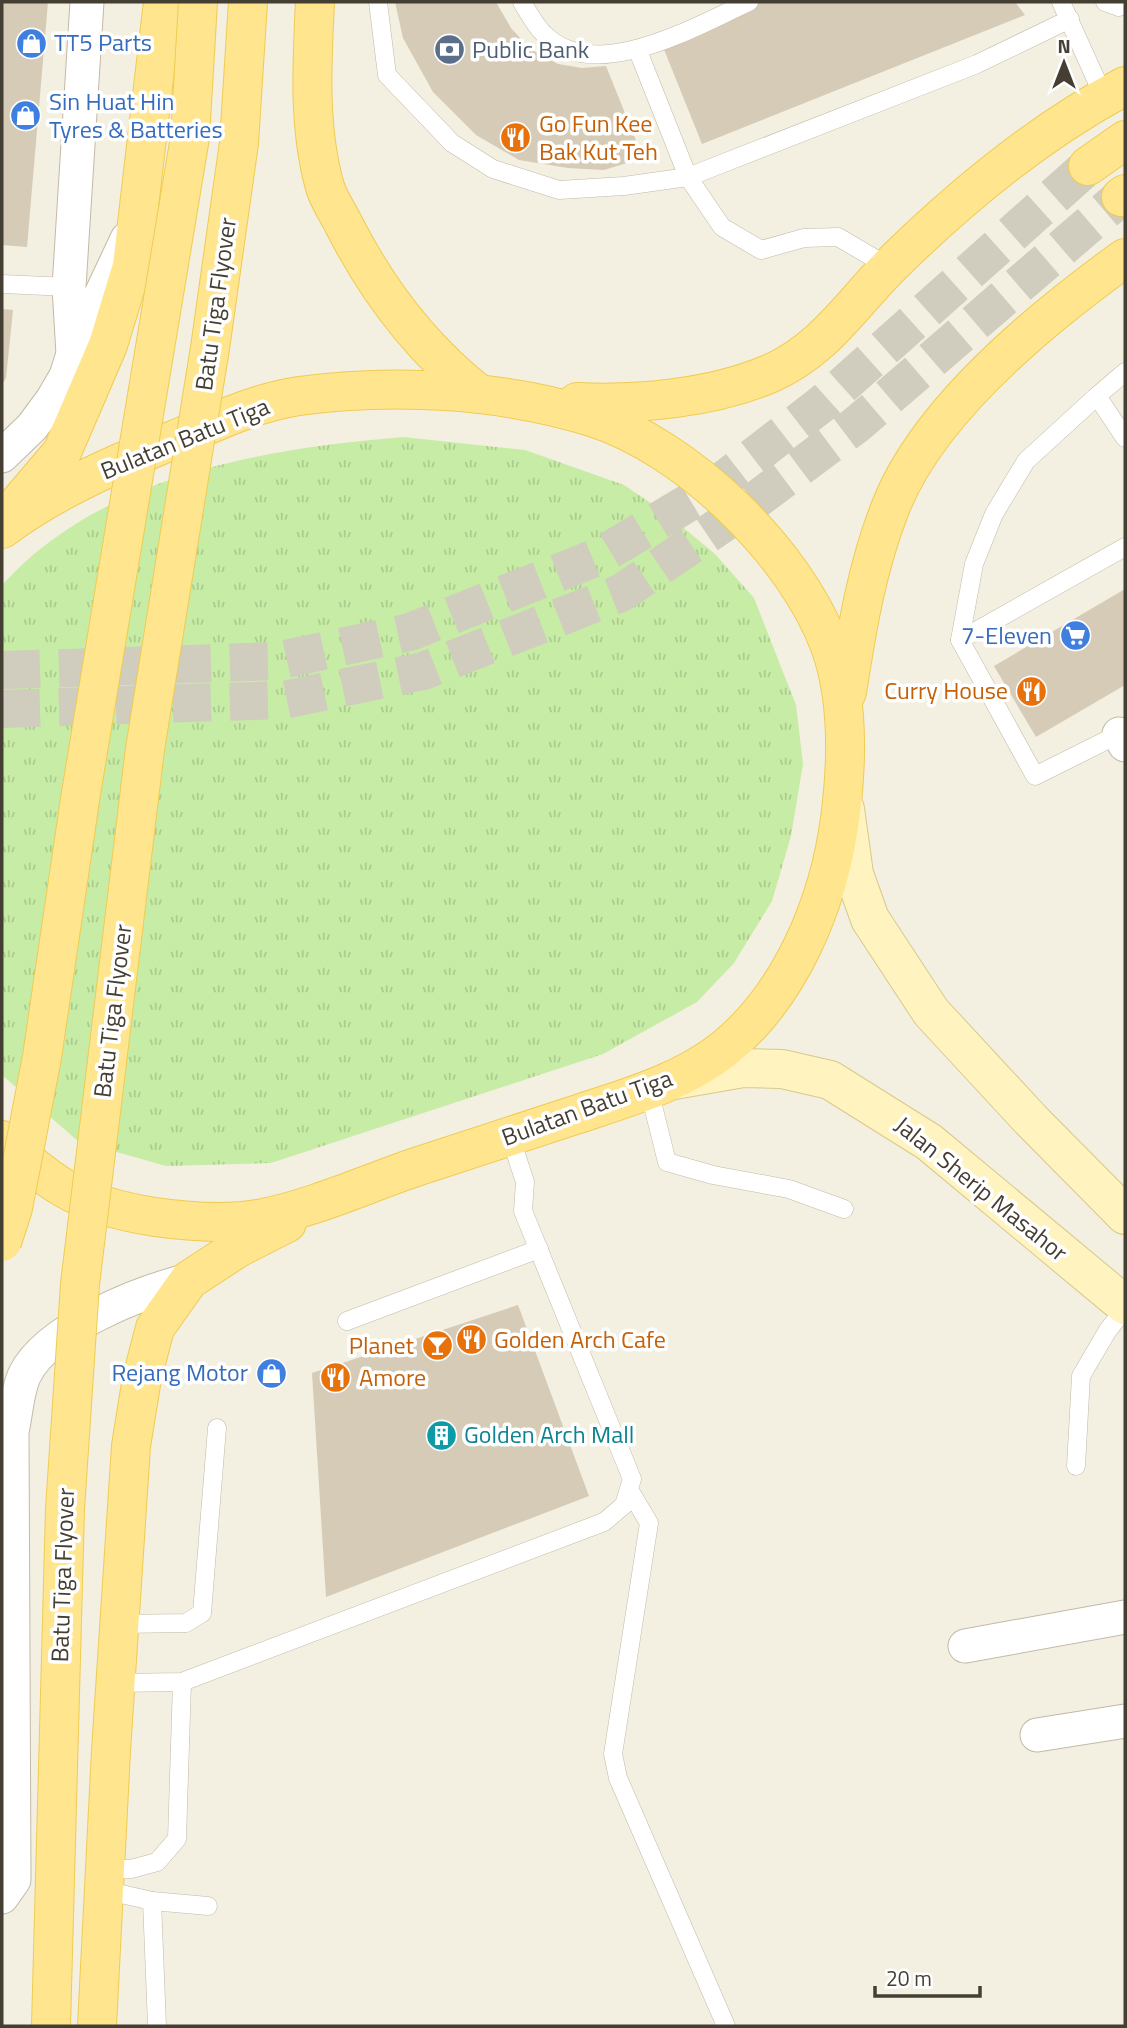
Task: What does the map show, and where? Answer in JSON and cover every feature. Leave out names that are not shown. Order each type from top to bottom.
[{"type":"main road","points":[[2,522],[62,452],[108,345],[132,265],[163,2]]},
{"type":"main road","name":"Batu Tiga Flyover","points":[[2,1241],[13,1208],[42,1057],[81,793],[190,137],[198,2]]},
{"type":"main road","name":"Batu Tiga Flyover","points":[[51,2026],[65,1509],[80,1284],[145,749],[210,348],[239,143],[248,2]]},
{"type":"main road","points":[[315,2],[311,98],[326,188],[365,267],[411,329],[454,374],[496,397],[626,404],[687,396],[769,374],[812,349],[853,311],[889,267],[977,188],[1115,92]]},
{"type":"main road","points":[[1088,166],[1125,140]]},
{"type":"main road","points":[[843,722],[862,595],[892,504],[940,420],[1020,342],[1083,288],[1125,258]]},
{"type":"main road","name":"Bulatan Batu Tiga","points":[[2,529],[42,501],[94,475],[219,420],[296,396],[366,392],[496,397],[596,418],[634,437],[696,476],[761,533],[818,621],[830,648],[843,722],[843,797],[837,842],[826,887],[808,933],[783,978],[752,1021],[726,1047],[699,1066],[658,1086],[342,1194],[261,1218],[191,1222],[123,1212],[85,1200],[60,1186],[2,1140]]},
{"type":"main road","points":[[843,797],[854,874],[870,919],[931,1012],[1031,1120],[1125,1215]]},
{"type":"main road","name":"Jalan Sherip Masahor","points":[[658,1086],[743,1068],[782,1069],[830,1080],[929,1142],[1125,1307]]},
{"type":"main road","points":[[97,2026],[115,1683],[131,1446],[142,1378],[155,1328],[189,1280],[238,1248],[342,1194]]},
{"type":"street","points":[[73,354],[69,287],[87,2]]},
{"type":"street","points":[[3,454],[32,427],[66,376],[73,354],[138,214]]},
{"type":"street","points":[[2,1897],[14,1880],[12,1432],[24,1375],[50,1343],[113,1308],[162,1286],[189,1280]]},
{"type":"street","points":[[965,1646],[1125,1617]]},
{"type":"street","points":[[1037,1735],[1125,1721]]},
{"type":"lane","points":[[378,2],[387,75],[452,143],[493,169],[559,190],[624,186],[688,177],[977,64],[1070,19]]},
{"type":"lane","points":[[522,2],[543,34],[565,48],[593,54],[638,51],[750,2]]},
{"type":"lane","points":[[1061,2],[1115,92]]},
{"type":"lane","points":[[1105,2],[1119,7],[1125,4]]},
{"type":"lane","points":[[638,51],[688,177],[722,227],[761,250],[804,238],[838,237],[889,267]]},
{"type":"lane","points":[[2,284],[69,287]]},
{"type":"lane","points":[[1123,736],[1035,776],[960,640],[974,564],[993,514],[1026,461],[1125,372]]},
{"type":"lane","points":[[1097,396],[1125,438]]},
{"type":"lane","points":[[960,640],[1125,547]]},
{"type":"lane","points":[[658,1086],[667,1162],[713,1175],[789,1189],[844,1209]]},
{"type":"lane","points":[[115,1683],[182,1682],[604,1522],[624,1505],[632,1479],[523,1211],[525,1182],[510,1136]]},
{"type":"lane","points":[[347,1321],[539,1249]]},
{"type":"lane","points":[[1076,1466],[1081,1376],[1125,1307]]},
{"type":"lane","points":[[119,1625],[186,1623],[202,1614],[216,1428]]},
{"type":"lane","points":[[630,1491],[649,1523],[613,1754],[618,1778],[726,2026]]},
{"type":"lane","points":[[105,1880],[157,1862],[177,1839],[182,1682]]},
{"type":"lane","points":[[105,1880],[152,1900],[208,1906]]},
{"type":"lane","points":[[152,1900],[157,2026]]},
{"type":"green space","points":[[403,437],[525,450],[624,485],[667,514],[715,554],[754,598],[796,705],[803,764],[791,836],[772,901],[734,963],[697,1002],[603,1054],[271,1163],[166,1166],[78,1141],[2,1075],[2,585],[42,548],[87,517],[136,493],[187,474],[295,450]]},
{"type":"building","points":[[2,2],[48,2],[27,247],[2,245]]},
{"type":"building","points":[[395,2],[496,2],[511,28],[530,49],[558,64],[582,68],[606,66],[643,158],[604,170],[568,168],[519,160],[476,135],[433,92],[403,38]]},
{"type":"building","points":[[760,2],[1015,2],[1025,15],[702,144],[661,42]]},
{"type":"building","points":[[2,309],[13,310],[6,378],[2,384]]},
{"type":"building","points":[[1125,589],[1125,685],[1036,737],[994,666]]},
{"type":"building","name":"Golden Arch Mall","points":[[518,1305],[589,1496],[326,1597],[312,1373]]},
{"type":"tunnel","points":[[2,670],[277,661],[410,632],[600,556],[713,488],[823,403],[1088,166]]},
{"type":"tunnel","points":[[2,709],[284,700],[423,671],[621,593],[740,512],[856,425],[1121,197]]},
{"type":"place","name":"TT5 Parts","points":[[31,43]]},
{"type":"place","name":"Public Bank","points":[[449,50]]},
{"type":"place","name":"Sin Huat Hin Tyres & Batteries","points":[[26,116]]},
{"type":"place","name":"Go Fun Kee Bak Kut Teh","points":[[516,138]]},
{"type":"place","name":"7-Eleven","points":[[1075,636]]},
{"type":"place","name":"Curry House","points":[[1031,691]]},
{"type":"place","name":"Golden Arch Cafe","points":[[471,1340]]},
{"type":"place","name":"Planet","points":[[437,1346]]},
{"type":"place","name":"Rejang Motor","points":[[271,1373]]},
{"type":"place","name":"Amore","points":[[336,1378]]},
{"type":"place","name":"Golden Arch Mall","points":[[441,1435]]}]
